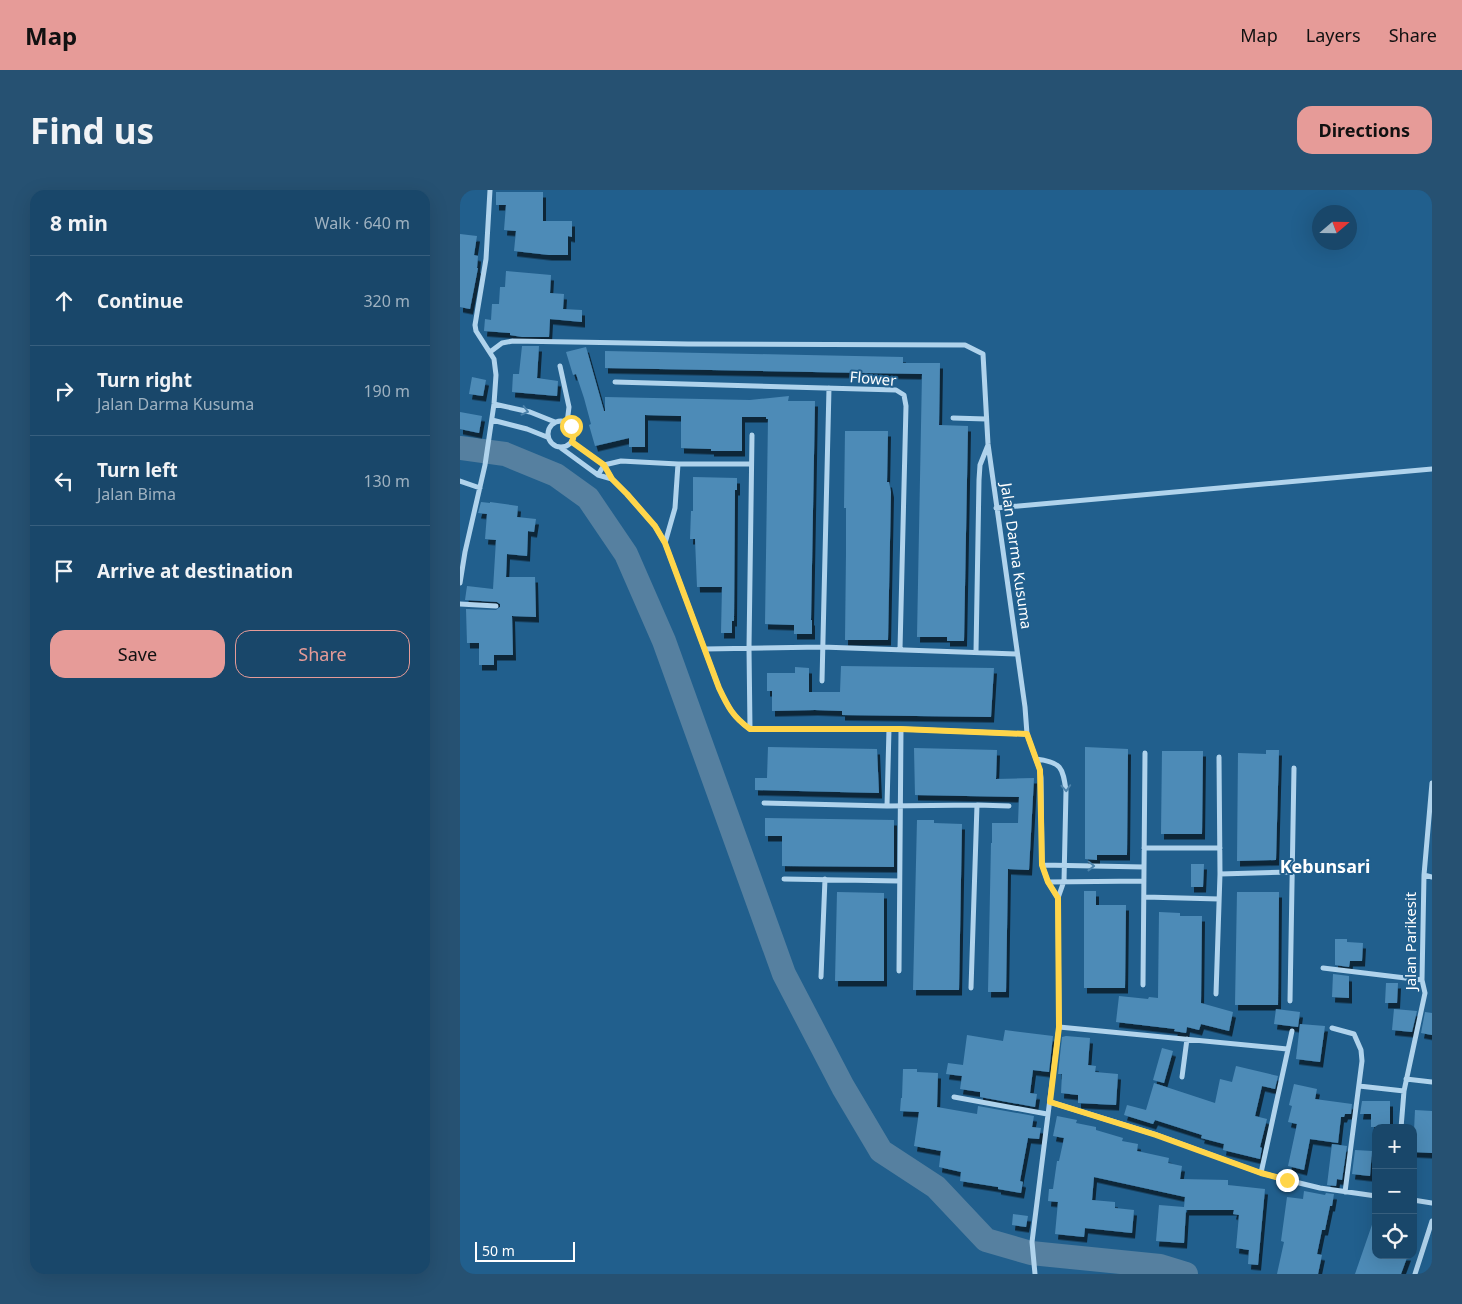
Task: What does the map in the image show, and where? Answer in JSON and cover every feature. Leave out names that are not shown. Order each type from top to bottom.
[{"type":"street","points":[[460,583],[465,552],[485,465],[494,404],[496,367],[494,359],[476,331],[475,325],[486,259],[490,190]]},
{"type":"street","name":"Jalan Darma Kusuma","points":[[490,352],[502,344],[513,341],[965,345],[983,354],[988,444],[996,508],[1009,589],[1027,734],[1041,778],[1042,865],[1048,882],[1058,898]]},
{"type":"street","points":[[560,366],[569,407],[567,423]]},
{"type":"street","name":"Flower","points":[[615,382],[896,390],[904,395],[906,406],[900,649]]},
{"type":"street","points":[[822,681],[829,388]]},
{"type":"street","points":[[494,404],[530,412],[555,422],[563,421],[567,423],[573,429],[574,438],[567,446],[561,448]]},
{"type":"street","points":[[953,418],[986,419]]},
{"type":"street","points":[[492,420],[527,429],[547,437],[555,447],[561,448],[598,475],[612,479]]},
{"type":"street","points":[[547,437],[550,426],[555,422]]},
{"type":"street","points":[[750,729],[749,648],[752,435]]},
{"type":"street","points":[[572,442],[604,465],[612,479],[655,526],[665,543],[727,706],[732,714],[750,729],[901,729],[1027,734]]},
{"type":"street","points":[[976,652],[979,480],[982,456],[988,444]]},
{"type":"street","points":[[598,475],[604,465],[621,461],[678,464],[751,464]]},
{"type":"street","points":[[665,543],[675,508],[678,464]]},
{"type":"street","points":[[996,508],[1432,469]]},
{"type":"street","points":[[460,482],[480,488]]},
{"type":"street","points":[[460,604],[496,606]]},
{"type":"street","points":[[705,649],[822,647],[1016,654]]},
{"type":"street","points":[[887,806],[889,729]]},
{"type":"street","points":[[899,971],[901,729]]},
{"type":"street","points":[[1142,985],[1145,897],[1145,753]]},
{"type":"street","points":[[1216,994],[1220,874],[1219,757]]},
{"type":"street","points":[[1035,1274],[1032,1242],[1059,1027],[1058,898],[1064,881],[1066,791],[1065,779],[1059,765],[1054,762],[1036,759]]},
{"type":"street","points":[[1290,1001],[1294,768]]},
{"type":"street","name":"Jalan Parikesit","points":[[1401,1124],[1406,1079],[1425,993],[1422,980],[1424,875],[1432,783]]},
{"type":"street","points":[[764,803],[1009,806]]},
{"type":"street","points":[[971,988],[977,806]]},
{"type":"street","points":[[1144,848],[1220,848]]},
{"type":"street","points":[[1042,865],[1144,866]]},
{"type":"street","points":[[1220,874],[1292,872]]},
{"type":"street","points":[[1424,875],[1432,877]]},
{"type":"street","points":[[784,879],[899,881]]},
{"type":"street","points":[[821,977],[825,879]]},
{"type":"street","points":[[1048,882],[1144,881]]},
{"type":"street","points":[[1145,897],[1219,899]]},
{"type":"street","points":[[1323,968],[1422,980]]},
{"type":"street","points":[[1425,993],[1432,994]]},
{"type":"street","points":[[1059,1027],[1287,1050]]},
{"type":"street","points":[[1332,1028],[1354,1034],[1361,1050],[1362,1061],[1345,1192]]},
{"type":"street","points":[[1261,1173],[1292,1031]]},
{"type":"street","points":[[1182,1077],[1187,1039]]},
{"type":"street","points":[[1406,1079],[1432,1082]]},
{"type":"street","points":[[1359,1086],[1404,1091]]},
{"type":"street","points":[[954,1097],[1047,1114]]},
{"type":"street","points":[[1050,1102],[1156,1135],[1261,1173],[1312,1186],[1372,1195]]},
{"type":"street","points":[[1417,1201],[1432,1203]]},
{"type":"street","points":[[1415,1274],[1432,1221]]},
{"type":"building","points":[[496,192],[543,192],[543,221],[572,221],[572,237],[568,236],[568,255],[514,251],[516,231],[504,230],[506,205],[496,205]]},
{"type":"building","points":[[460,234],[477,236],[474,255],[478,256],[478,268],[470,309],[460,307]]},
{"type":"building","points":[[506,271],[551,275],[550,293],[564,294],[563,309],[582,310],[582,322],[550,319],[549,337],[522,337],[510,335],[510,333],[484,331],[485,319],[491,320],[492,304],[499,304],[500,287],[505,287]]},
{"type":"building","points":[[522,346],[539,346],[537,378],[558,381],[557,396],[512,392],[513,374],[519,374]]},
{"type":"building","points":[[586,347],[604,411],[605,397],[750,400],[789,396],[788,401],[815,401],[812,634],[794,634],[794,625],[765,624],[768,419],[766,417],[742,417],[742,451],[711,451],[711,449],[681,448],[681,416],[645,415],[645,447],[629,447],[629,438],[595,446],[584,398],[576,374],[573,375],[566,352]]},
{"type":"building","points":[[605,351],[903,357],[903,363],[940,363],[939,425],[968,426],[964,641],[947,641],[947,637],[917,637],[922,374],[605,368]]},
{"type":"building","points":[[472,377],[486,380],[483,396],[469,394]]},
{"type":"building","points":[[460,412],[482,416],[479,433],[460,429]]},
{"type":"building","points":[[845,431],[888,431],[887,482],[889,482],[891,492],[888,640],[845,640]]},
{"type":"building","points":[[693,477],[737,478],[737,490],[735,490],[734,621],[732,621],[732,633],[721,633],[722,587],[697,587],[695,539],[690,539],[691,511],[693,511]]},
{"type":"building","points":[[481,502],[518,506],[517,517],[536,519],[534,532],[528,531],[527,556],[507,554],[506,577],[535,577],[536,617],[512,616],[513,655],[494,655],[494,665],[479,665],[479,643],[467,643],[466,609],[496,610],[500,607],[500,604],[497,602],[465,600],[467,586],[493,589],[496,540],[485,539],[487,514],[478,513]]},
{"type":"building","points":[[841,666],[994,668],[991,717],[842,715],[842,711],[815,710],[772,711],[772,691],[767,691],[767,673],[795,673],[795,667],[809,668],[809,692],[840,692]]},
{"type":"building","points":[[768,747],[877,749],[879,793],[755,790],[755,778],[767,778]]},
{"type":"building","points":[[1085,747],[1128,749],[1127,855],[1097,855],[1097,860],[1085,859]]},
{"type":"building","points":[[914,748],[997,750],[996,779],[1034,778],[1029,870],[1008,869],[1006,992],[988,992],[992,823],[1018,823],[1019,797],[915,795]]},
{"type":"building","points":[[1266,750],[1279,750],[1276,860],[1237,861],[1238,753],[1266,754]]},
{"type":"building","points":[[1162,751],[1203,751],[1202,834],[1161,834]]},
{"type":"building","points":[[765,818],[894,820],[894,867],[782,866],[782,836],[765,836]]},
{"type":"building","points":[[917,820],[934,820],[934,823],[962,824],[959,990],[913,990]]},
{"type":"building","points":[[1191,864],[1204,864],[1203,887],[1191,887]]},
{"type":"building","points":[[1084,891],[1096,891],[1096,905],[1126,905],[1125,988],[1084,988]]},
{"type":"building","points":[[837,892],[884,893],[884,981],[835,981]]},
{"type":"building","points":[[1237,892],[1279,892],[1278,1005],[1235,1005]]},
{"type":"building","points":[[1159,912],[1180,913],[1180,916],[1202,916],[1201,1003],[1233,1012],[1229,1031],[1201,1024],[1199,1030],[1187,1027],[1186,1033],[1174,1031],[1175,1029],[1116,1022],[1119,996],[1148,999],[1149,997],[1158,998]]},
{"type":"building","points":[[1335,939],[1347,939],[1347,942],[1363,943],[1362,961],[1350,961],[1349,967],[1335,965]]},
{"type":"building","points":[[1333,974],[1349,976],[1349,998],[1332,997]]},
{"type":"building","points":[[1386,983],[1398,983],[1397,1003],[1385,1003]]},
{"type":"building","points":[[1276,1009],[1300,1012],[1298,1027],[1274,1024]]},
{"type":"building","points":[[1394,1009],[1417,1011],[1412,1032],[1392,1030]]},
{"type":"building","points":[[1425,1012],[1432,1013],[1432,1035],[1421,1033]]},
{"type":"building","points":[[1300,1024],[1325,1026],[1320,1062],[1296,1059]]},
{"type":"building","points":[[1005,1030],[1053,1036],[1049,1072],[1033,1070],[1030,1093],[1037,1094],[1035,1107],[980,1097],[980,1092],[960,1089],[962,1076],[946,1074],[948,1063],[963,1065],[967,1035],[1003,1041]]},
{"type":"building","points":[[1062,1037],[1090,1038],[1088,1065],[1096,1066],[1095,1072],[1118,1074],[1116,1105],[1078,1103],[1078,1095],[1061,1093],[1062,1074],[1058,1074]]},
{"type":"building","points":[[1162,1048],[1173,1051],[1164,1083],[1153,1080]]},
{"type":"building","points":[[1236,1066],[1278,1076],[1275,1089],[1262,1086],[1255,1116],[1267,1119],[1260,1147],[1262,1148],[1260,1159],[1223,1150],[1224,1144],[1201,1138],[1202,1135],[1155,1120],[1153,1124],[1124,1115],[1127,1105],[1146,1110],[1154,1083],[1215,1103],[1220,1079],[1232,1082]]},
{"type":"building","points":[[903,1069],[917,1069],[917,1072],[938,1073],[937,1107],[977,1114],[978,1106],[1034,1116],[1032,1127],[1041,1128],[1039,1139],[1028,1138],[1020,1181],[1023,1182],[1021,1193],[960,1181],[961,1172],[939,1167],[941,1151],[914,1146],[919,1112],[900,1111]]},
{"type":"building","points":[[1294,1084],[1317,1089],[1315,1099],[1352,1104],[1351,1114],[1345,1114],[1344,1117],[1341,1117],[1338,1143],[1310,1139],[1304,1170],[1288,1166],[1297,1124],[1288,1122],[1292,1106],[1289,1105]]},
{"type":"building","points":[[1362,1101],[1390,1101],[1390,1124],[1372,1124],[1371,1127],[1371,1114],[1360,1114]]},
{"type":"building","points":[[1415,1110],[1432,1111],[1432,1153],[1417,1152],[1417,1124],[1414,1124]]},
{"type":"building","points":[[1057,1116],[1077,1120],[1076,1123],[1096,1127],[1096,1130],[1123,1138],[1122,1141],[1138,1144],[1137,1151],[1169,1158],[1168,1163],[1182,1166],[1180,1179],[1228,1180],[1228,1185],[1265,1189],[1258,1265],[1248,1264],[1249,1250],[1236,1248],[1239,1215],[1233,1214],[1234,1210],[1186,1210],[1184,1243],[1156,1241],[1159,1205],[1184,1207],[1185,1197],[1094,1177],[1092,1200],[1115,1202],[1115,1208],[1134,1210],[1132,1233],[1085,1228],[1084,1237],[1055,1234],[1058,1202],[1048,1201],[1049,1189],[1053,1189],[1057,1161],[1059,1161],[1064,1138],[1053,1136]]},
{"type":"building","points":[[1332,1144],[1347,1146],[1342,1180],[1337,1179],[1336,1186],[1327,1185]]},
{"type":"building","points":[[1355,1150],[1372,1151],[1370,1176],[1352,1174]]},
{"type":"building","points":[[1304,1191],[1325,1195],[1326,1193],[1334,1194],[1325,1230],[1322,1230],[1317,1254],[1322,1255],[1318,1274],[1277,1274],[1284,1242],[1281,1241],[1287,1197],[1303,1199]]},
{"type":"building","points":[[1013,1214],[1028,1216],[1026,1227],[1012,1225]]},
{"type":"building","points":[[1372,1225],[1372,1259],[1407,1259],[1401,1274],[1355,1274]]},
{"type":"waterway","points":[[460,448],[505,454],[556,475],[588,498],[626,554],[664,641],[784,974],[843,1087],[881,1151],[936,1187],[986,1240],[1031,1253],[1160,1266],[1186,1274]]},
{"type":"district","name":"Kebunsari","points":[[1325,867]]},
{"type":"route","points":[[571,426],[574,434],[572,442],[604,465],[612,479],[655,526],[665,543],[727,706],[732,714],[750,729],[901,729],[1027,734],[1041,778],[1042,865],[1048,882],[1058,898],[1059,1027],[1050,1102],[1156,1135],[1261,1173],[1287,1180]]}]
